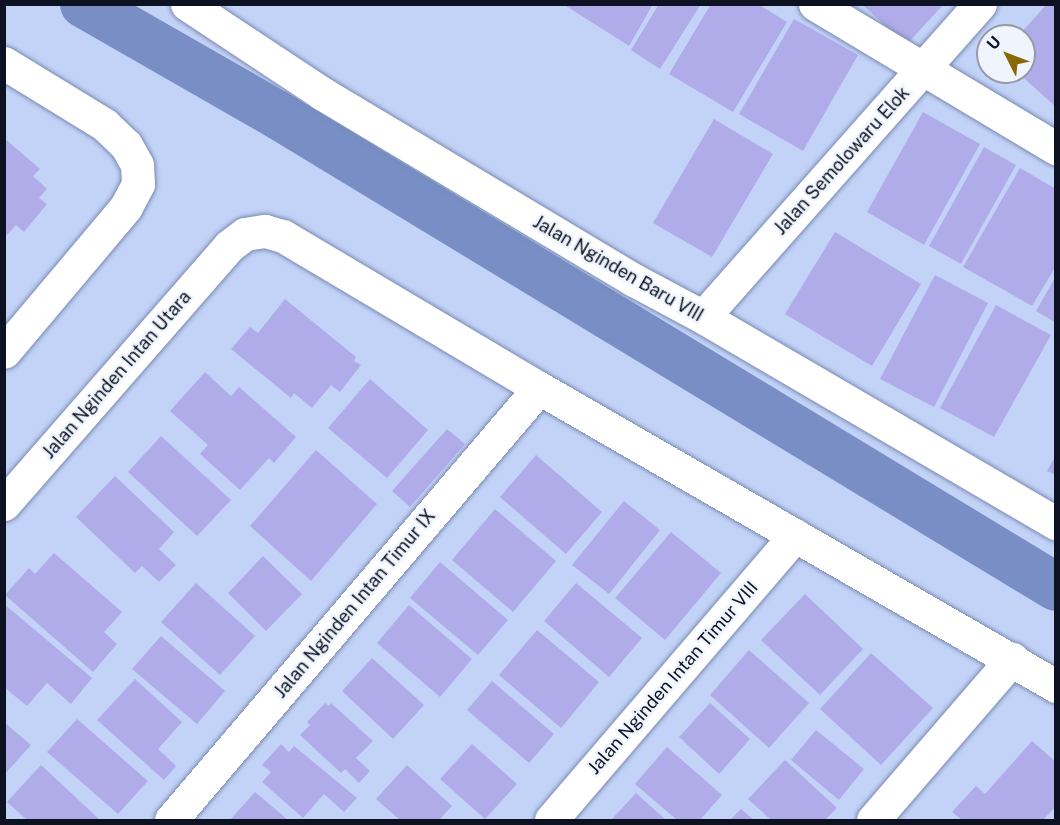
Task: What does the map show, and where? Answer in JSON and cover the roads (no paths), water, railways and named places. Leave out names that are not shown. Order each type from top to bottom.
[{"type":"street","name":"Jalan Nginden Baru VIII","points":[[187,4],[323,94],[634,280],[703,317],[1056,523]]},
{"type":"street","points":[[815,4],[922,71],[1056,148]]},
{"type":"street","name":"Jalan Semolowaru Elok","points":[[703,317],[980,4]]},
{"type":"street","points":[[4,63],[105,125],[126,145],[137,165],[138,184],[126,207],[4,352]]},
{"type":"street","name":"Jalan Nginden Intan Utara","points":[[4,504],[229,246],[245,234],[265,231],[283,236],[539,388]]},
{"type":"street","points":[[539,388],[1056,686]]},
{"type":"street","name":"Jalan Nginden Intan Timur IX","points":[[171,820],[539,388]]},
{"type":"street","name":"Jalan Nginden Intan Timur VIII","points":[[551,820],[795,535]]},
{"type":"street","points":[[873,820],[1012,659]]},
{"type":"waterway","points":[[84,4],[281,117],[1056,587]]}]
